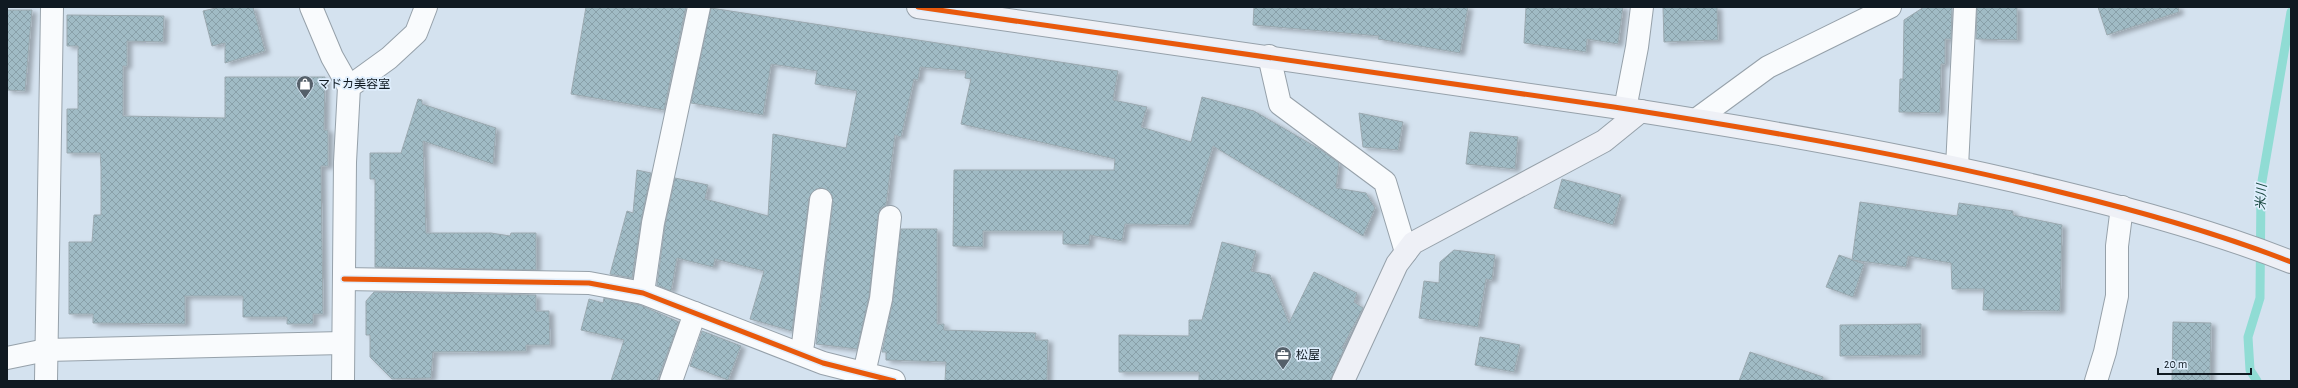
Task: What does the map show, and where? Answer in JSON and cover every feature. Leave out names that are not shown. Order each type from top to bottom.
[{"type":"street","points":[[46,381],[52,7]]},
{"type":"street","points":[[311,7],[332,57],[349,87],[345,162],[343,381]]},
{"type":"street","points":[[349,87],[389,58],[416,33],[426,7]]},
{"type":"street","points":[[643,293],[653,223],[699,7]]},
{"type":"street","points":[[918,7],[1697,118],[1957,167],[2122,207],[2203,231],[2283,259]]},
{"type":"street","points":[[1343,381],[1397,264],[1413,243],[1604,141],[1633,110],[1637,47],[1642,7]]},
{"type":"street","points":[[1697,118],[1768,66],[1890,7]]},
{"type":"street","points":[[1957,167],[1965,7]]},
{"type":"street","points":[[1269,56],[1280,104],[1385,182],[1406,252]]},
{"type":"street","points":[[800,353],[803,344],[821,200]]},
{"type":"street","points":[[2096,381],[2105,352],[2117,296],[2117,246],[2122,207]]},
{"type":"street","points":[[864,373],[881,299],[890,217]]},
{"type":"street","points":[[344,279],[589,283],[643,293],[823,363],[894,381]]},
{"type":"street","points":[[671,381],[695,313]]},
{"type":"street","points":[[7,358],[46,350],[343,343]]},
{"type":"building","points":[[220,7],[253,7],[265,51],[225,63],[225,43],[212,46],[203,11]]},
{"type":"building","points":[[586,7],[686,7],[664,110],[571,94]]},
{"type":"building","points":[[1254,7],[1468,7],[1460,53],[1378,39],[1379,36],[1253,25]]},
{"type":"building","points":[[1526,7],[1623,7],[1618,44],[1587,39],[1586,52],[1524,43]]},
{"type":"building","points":[[1663,7],[1717,7],[1718,40],[1664,42]]},
{"type":"building","points":[[1924,7],[1952,7],[1951,39],[1945,39],[1945,64],[1941,64],[1940,113],[1899,112],[1900,79],[1903,79],[1904,20]]},
{"type":"building","points":[[1977,7],[2017,7],[2017,40],[1976,39]]},
{"type":"building","points":[[2098,7],[2178,7],[2179,12],[2107,35]]},
{"type":"building","points":[[711,8],[1118,71],[1113,100],[1147,107],[1141,127],[1191,142],[1202,97],[1254,111],[1321,150],[1339,163],[1336,188],[1366,193],[1375,208],[1363,236],[1213,146],[1189,225],[1125,224],[1122,241],[1090,235],[1089,245],[1063,244],[1063,231],[983,231],[983,247],[953,246],[954,170],[1114,170],[1115,159],[961,124],[971,79],[965,78],[966,71],[920,67],[918,80],[914,79],[901,137],[895,135],[886,205],[880,209],[878,216],[869,297],[857,349],[816,344],[833,202],[832,195],[823,188],[816,189],[809,198],[792,331],[750,319],[764,271],[715,259],[713,267],[677,258],[671,291],[657,285],[665,225],[675,178],[708,185],[705,199],[768,216],[773,134],[846,148],[857,91],[815,84],[817,71],[771,64],[763,115],[691,103]]},
{"type":"building","points":[[7,10],[32,10],[25,91],[7,90]]},
{"type":"building","points":[[67,15],[164,16],[163,42],[127,41],[127,66],[123,66],[123,116],[225,118],[225,77],[325,77],[324,130],[328,130],[328,166],[321,166],[323,314],[313,314],[313,324],[287,324],[287,317],[243,317],[243,296],[185,296],[185,324],[93,323],[93,314],[69,314],[69,242],[92,242],[94,215],[101,215],[101,167],[100,153],[67,153],[67,109],[78,109],[78,46],[67,46]]},
{"type":"building","points":[[418,99],[422,100],[422,104],[496,128],[493,164],[423,141],[426,233],[491,233],[510,236],[511,233],[536,233],[536,270],[375,267],[375,179],[370,179],[370,153],[401,153]]},
{"type":"building","points":[[1359,113],[1403,122],[1398,150],[1363,147]]},
{"type":"building","points":[[1470,132],[1518,137],[1515,169],[1466,164]]},
{"type":"building","points":[[637,170],[651,173],[641,221],[632,278],[610,274],[627,211],[633,213]]},
{"type":"building","points":[[1562,179],[1621,195],[1613,225],[1554,208]]},
{"type":"building","points":[[1860,202],[1957,216],[1959,203],[2013,211],[2013,215],[2062,225],[2060,311],[1983,310],[1984,289],[1952,289],[1951,263],[1908,256],[1906,267],[1852,260]]},
{"type":"building","points":[[901,229],[937,229],[937,324],[944,324],[944,330],[1036,333],[1035,340],[1048,340],[1047,381],[945,381],[946,362],[886,360],[886,352],[882,352],[893,300]]},
{"type":"building","points":[[1222,242],[1256,251],[1251,271],[1270,275],[1289,323],[1314,272],[1357,293],[1354,302],[1363,308],[1342,348],[1344,349],[1330,381],[1199,381],[1199,372],[1119,372],[1119,335],[1189,336],[1189,320],[1202,320]]},
{"type":"building","points":[[1454,250],[1495,255],[1492,280],[1486,279],[1478,327],[1419,318],[1424,281],[1439,283],[1440,262]]},
{"type":"building","points":[[1839,255],[1864,264],[1853,297],[1826,287]]},
{"type":"building","points":[[374,292],[536,295],[536,311],[549,311],[550,345],[526,345],[526,351],[433,352],[431,378],[392,379],[370,357],[370,335],[366,335],[366,301]]},
{"type":"building","points":[[604,298],[640,305],[679,322],[657,381],[611,381],[624,340],[581,330],[589,299],[603,303]]},
{"type":"building","points":[[2173,322],[2211,323],[2210,381],[2172,381]]},
{"type":"building","points":[[1921,324],[1921,355],[1840,356],[1840,325]]},
{"type":"building","points":[[702,331],[741,346],[728,380],[690,366]]},
{"type":"building","points":[[1480,337],[1520,345],[1514,372],[1475,365]]},
{"type":"building","points":[[1750,352],[1823,377],[1823,381],[1739,381]]},
{"type":"waterway","name":"米川","points":[[2257,381],[2250,370],[2248,337],[2260,298],[2261,187],[2291,12]]},
{"type":"cycle path","points":[[918,7],[1527,94],[1836,144],[2001,178],[2115,206],[2204,231],[2291,262]]},
{"type":"cycle path","points":[[344,279],[589,283],[643,293],[823,363],[894,381]]},
{"type":"place","name":"マドカ美容室","points":[[305,99]]},
{"type":"place","name":"松屋","points":[[1283,370]]}]
